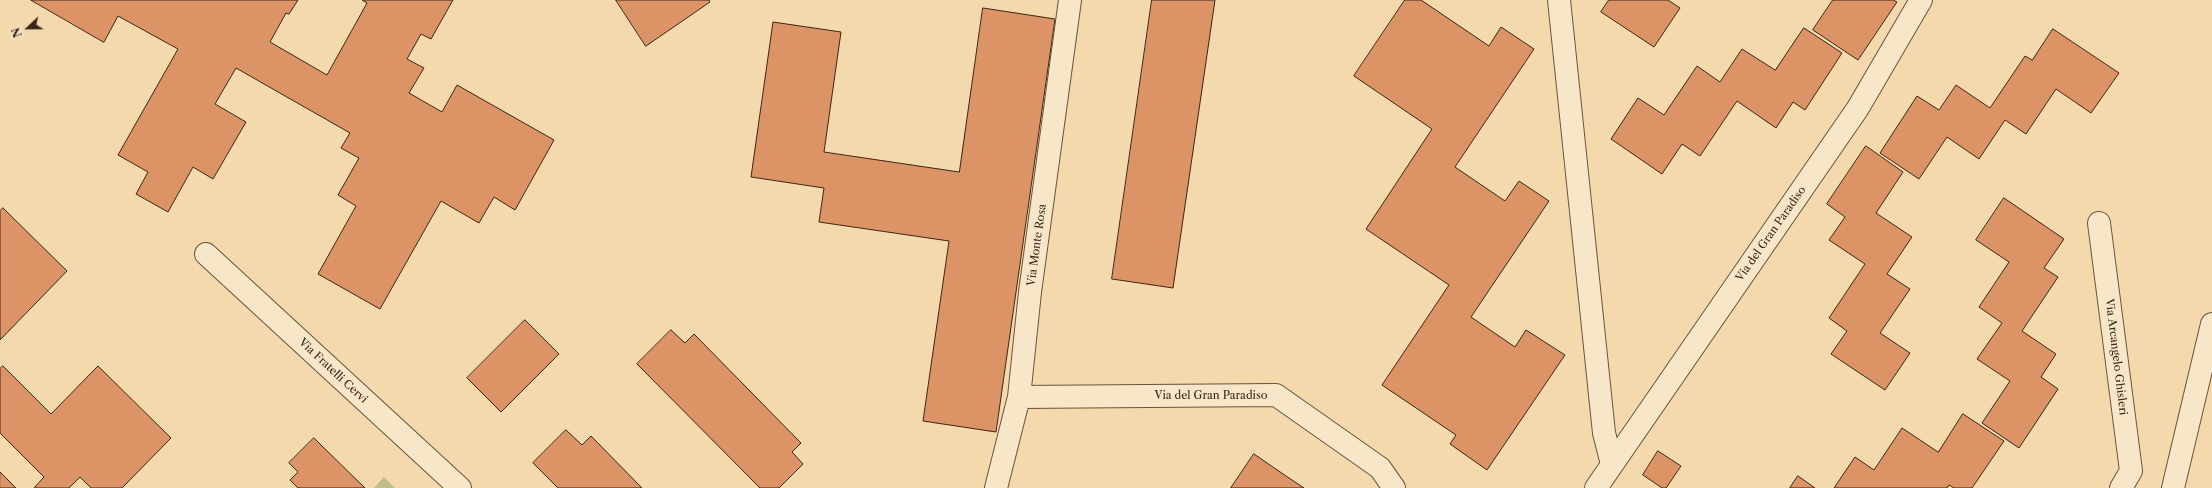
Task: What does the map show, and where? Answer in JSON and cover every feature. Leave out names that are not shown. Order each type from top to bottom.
[{"type":"street","name":"Via Monte Rosa","points":[[996,488],[1019,397],[1030,292],[1070,0]]},
{"type":"street","points":[[1559,0],[1604,433],[1612,464]]},
{"type":"street","name":"Via del Gran Paradiso","points":[[1596,488],[1858,108],[1921,0]]},
{"type":"street","name":"Via Arcangelo Ghisleri","points":[[2098,223],[2131,471],[2121,488]]},
{"type":"street","name":"Via Fratelli Cervi","points":[[206,254],[460,488]]},
{"type":"street","points":[[2173,488],[2212,324]]},
{"type":"street","name":"Via del Gran Paradiso","points":[[1019,397],[1276,396],[1380,468],[1394,488]]},
{"type":"green space","points":[[384,477],[395,488],[374,488]]},
{"type":"building","points":[[31,0],[298,0],[289,14],[286,13],[270,42],[327,75],[367,3],[362,0],[453,0],[431,39],[421,34],[407,59],[424,68],[409,93],[442,112],[457,85],[554,140],[515,210],[494,197],[479,223],[441,201],[380,309],[318,274],[356,206],[338,195],[359,158],[341,148],[350,133],[236,68],[215,104],[246,122],[213,179],[193,167],[168,212],[136,194],[148,172],[118,155],[178,49],[118,16],[104,42]]},
{"type":"building","points":[[616,0],[709,0],[710,2],[646,46]]},
{"type":"building","points":[[1152,0],[1215,0],[1173,288],[1112,279]]},
{"type":"building","points":[[1405,0],[1421,0],[1489,46],[1501,27],[1534,49],[1455,167],[1505,201],[1519,181],[1549,201],[1471,317],[1515,347],[1526,330],[1565,355],[1487,470],[1450,444],[1456,435],[1382,385],[1449,285],[1366,229],[1432,129],[1354,76]]},
{"type":"building","points":[[1609,0],[1668,0],[1680,8],[1654,47],[1601,12]]},
{"type":"building","points":[[1833,0],[1893,0],[1897,2],[1858,60],[1813,30]]},
{"type":"building","points":[[983,8],[1055,19],[996,432],[923,421],[949,241],[819,222],[824,188],[751,177],[773,22],[841,32],[824,152],[959,172]]},
{"type":"building","points":[[1804,28],[1842,53],[1805,110],[1793,102],[1776,128],[1737,101],[1700,156],[1682,144],[1662,174],[1611,139],[1638,98],[1664,115],[1697,66],[1720,82],[1742,49],[1775,70]]},
{"type":"building","points":[[2053,29],[2119,73],[2091,113],[2056,89],[2026,134],[2005,120],[1979,159],[1947,137],[1919,179],[1880,153],[1917,96],[1939,110],[1956,85],[1990,108],[2025,56],[2032,60]]},
{"type":"building","points":[[1866,146],[1903,172],[1876,213],[1912,237],[1887,274],[1910,289],[1880,333],[1910,353],[1885,390],[1831,354],[1847,331],[1829,318],[1865,264],[1829,240],[1845,217],[1827,204]]},
{"type":"building","points":[[2004,198],[2064,239],[2044,268],[2058,277],[2022,331],[2056,354],[2041,377],[2058,389],[2019,448],[1982,423],[2010,381],[1977,359],[2002,323],[1979,307],[2009,262],[1976,240]]},
{"type":"building","points":[[3,208],[67,271],[0,340],[0,211]]},
{"type":"building","points":[[525,320],[559,354],[501,412],[467,378]]},
{"type":"building","points":[[671,330],[685,343],[694,334],[801,443],[792,452],[803,464],[779,488],[760,488],[637,364]]},
{"type":"building","points":[[3,366],[51,414],[98,366],[171,438],[122,488],[91,488],[80,477],[69,488],[34,488],[44,477],[0,433],[0,369]]},
{"type":"building","points":[[1963,414],[2004,441],[1972,488],[1954,488],[1949,485],[1947,488],[1834,488],[1855,457],[1874,470],[1902,428],[1938,452]]},
{"type":"building","points":[[566,430],[582,445],[591,436],[642,488],[558,488],[533,463]]},
{"type":"building","points":[[314,438],[365,488],[298,488],[290,480],[298,472],[289,463]]},
{"type":"building","points":[[1658,451],[1681,466],[1666,488],[1662,488],[1643,475]]},
{"type":"building","points":[[1254,454],[1286,476],[1304,488],[1231,488]]},
{"type":"building","points":[[0,472],[16,488],[0,488]]},
{"type":"building","points":[[1798,476],[1815,488],[1790,488]]}]
